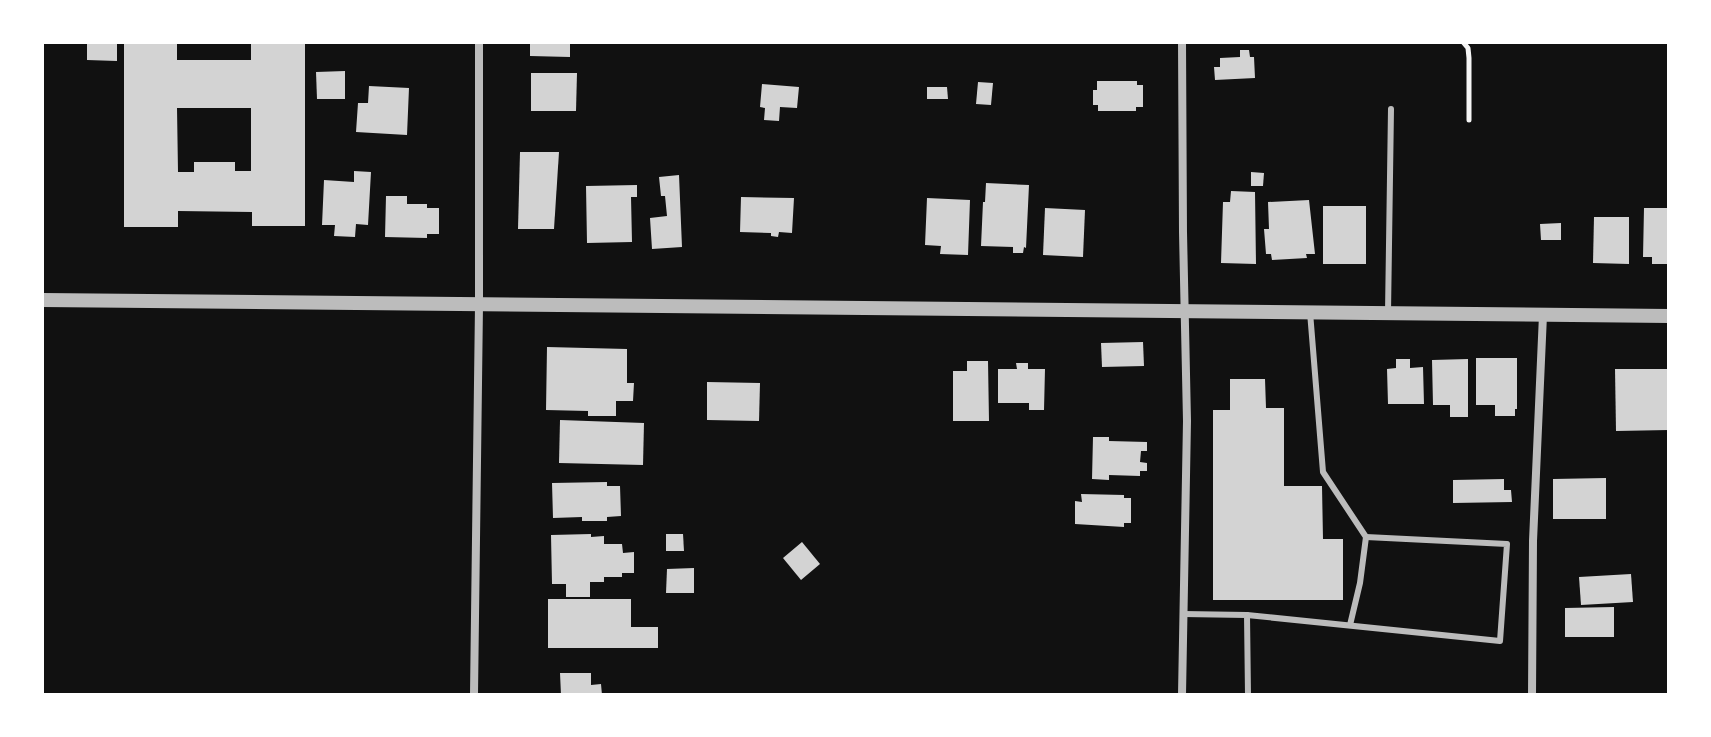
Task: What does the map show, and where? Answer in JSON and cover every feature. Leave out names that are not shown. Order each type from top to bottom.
[{"type":"street","points":[[474,695],[479,42]]},
{"type":"street","points":[[1182,42],[1187,421],[1182,695]]},
{"type":"street","points":[[42,300],[1669,316]]},
{"type":"street","points":[[1532,695],[1533,541],[1543,315]]},
{"type":"lane","points":[[1388,313],[1391,109]]},
{"type":"lane","points":[[1310,312],[1323,472],[1366,537],[1350,625]]},
{"type":"lane","points":[[1183,614],[1247,615],[1500,641],[1507,544],[1366,537]]},
{"type":"lane","points":[[1247,615],[1248,695]]},
{"type":"path","points":[[1463,42],[1468,48],[1469,58],[1469,120]]},
{"type":"building","points":[[87,42],[117,42],[117,61],[87,60]]},
{"type":"building","points":[[124,42],[177,42],[177,60],[251,60],[251,42],[305,42],[305,226],[252,226],[252,212],[178,211],[178,227],[124,227]],"holes":[[[177,108],[251,108],[251,171],[235,171],[235,162],[194,162],[194,172],[178,172]]]},
{"type":"building","points":[[530,42],[570,42],[570,57],[530,56]]},
{"type":"building","points":[[1240,50],[1249,50],[1250,57],[1254,57],[1255,78],[1215,80],[1214,67],[1220,67],[1220,58],[1240,57]]},
{"type":"building","points":[[345,71],[345,99],[317,99],[316,72]]},
{"type":"building","points":[[531,73],[577,73],[576,111],[531,111]]},
{"type":"building","points":[[1097,81],[1137,81],[1137,85],[1143,85],[1143,107],[1136,107],[1136,111],[1098,111],[1098,105],[1093,105],[1093,90],[1097,90]]},
{"type":"building","points":[[978,82],[993,83],[991,105],[976,104]]},
{"type":"building","points":[[762,84],[799,87],[797,108],[780,107],[779,121],[764,120],[765,108],[760,107]]},
{"type":"building","points":[[369,86],[409,88],[407,135],[356,132],[358,103],[368,103]]},
{"type":"building","points":[[927,87],[947,87],[948,99],[927,99]]},
{"type":"building","points":[[520,152],[559,152],[554,229],[518,229]]},
{"type":"building","points":[[354,171],[371,172],[368,225],[356,224],[355,237],[334,236],[335,225],[322,225],[324,180],[354,182]]},
{"type":"building","points":[[1251,172],[1264,173],[1263,186],[1251,186]]},
{"type":"building","points":[[679,175],[682,247],[652,249],[650,218],[667,216],[659,177]]},
{"type":"building","points":[[986,183],[1029,185],[1026,248],[1023,253],[1013,253],[1013,247],[981,246]]},
{"type":"building","points":[[637,185],[637,197],[631,197],[632,242],[587,243],[586,186]]},
{"type":"building","points":[[1231,191],[1255,192],[1256,264],[1221,263],[1223,202],[1230,202]]},
{"type":"building","points":[[386,196],[407,196],[407,204],[427,204],[427,208],[439,208],[439,234],[427,234],[427,238],[385,237]]},
{"type":"building","points":[[741,197],[794,198],[792,233],[779,232],[778,237],[771,236],[771,233],[740,232]]},
{"type":"building","points":[[927,198],[970,200],[968,255],[940,254],[941,246],[925,245]]},
{"type":"building","points":[[1309,200],[1315,254],[1306,254],[1307,258],[1272,260],[1271,254],[1266,254],[1264,229],[1269,229],[1268,202]]},
{"type":"building","points":[[1323,206],[1366,206],[1366,264],[1323,264]]},
{"type":"building","points":[[1045,208],[1085,210],[1083,257],[1043,255]]},
{"type":"building","points":[[1644,208],[1669,208],[1669,264],[1652,264],[1652,257],[1643,257]]},
{"type":"building","points":[[1594,217],[1629,217],[1629,264],[1593,263]]},
{"type":"building","points":[[1561,223],[1561,240],[1541,240],[1540,224]]},
{"type":"building","points":[[1143,342],[1144,366],[1102,367],[1101,343]]},
{"type":"building","points":[[547,347],[627,349],[627,383],[634,383],[633,401],[616,401],[616,416],[588,416],[588,411],[546,410]]},
{"type":"building","points":[[1476,358],[1517,358],[1515,416],[1495,416],[1495,405],[1476,405]]},
{"type":"building","points":[[1396,359],[1410,359],[1410,368],[1423,367],[1424,404],[1388,404],[1387,369],[1396,368]]},
{"type":"building","points":[[1468,359],[1468,417],[1450,417],[1450,405],[1433,405],[1432,360]]},
{"type":"building","points":[[967,361],[988,361],[989,421],[953,421],[953,371],[967,371]]},
{"type":"building","points":[[1016,363],[1028,363],[1028,369],[1045,369],[1044,410],[1029,410],[1029,403],[998,403],[998,369],[1017,369]]},
{"type":"building","points":[[1615,369],[1669,369],[1669,430],[1616,431]]},
{"type":"building","points":[[1230,379],[1265,379],[1266,408],[1284,408],[1284,486],[1322,486],[1323,539],[1343,539],[1343,600],[1213,600],[1213,410],[1230,410]]},
{"type":"building","points":[[707,382],[760,383],[759,421],[707,420]]},
{"type":"building","points":[[560,420],[644,423],[643,465],[559,463]]},
{"type":"building","points":[[1093,437],[1109,437],[1109,441],[1147,442],[1147,451],[1141,451],[1140,462],[1147,463],[1147,471],[1140,471],[1140,476],[1109,475],[1109,480],[1092,479]]},
{"type":"building","points":[[1606,478],[1606,519],[1553,519],[1553,479]]},
{"type":"building","points":[[1504,479],[1504,490],[1511,490],[1512,502],[1453,503],[1453,480]]},
{"type":"building","points":[[607,482],[607,486],[620,486],[621,516],[607,517],[607,521],[582,521],[582,517],[553,518],[552,483]]},
{"type":"building","points":[[1081,494],[1124,495],[1124,498],[1131,498],[1131,523],[1124,523],[1124,527],[1075,524],[1075,501],[1082,502]]},
{"type":"building","points":[[591,534],[591,537],[604,536],[604,544],[622,544],[623,553],[634,552],[634,573],[604,577],[604,582],[590,582],[590,597],[566,597],[566,584],[552,584],[551,535]]},
{"type":"building","points":[[666,534],[683,534],[684,551],[666,551]]},
{"type":"building","points":[[802,542],[820,564],[801,580],[783,558]]},
{"type":"building","points":[[694,568],[694,593],[666,593],[667,569]]},
{"type":"building","points":[[1631,574],[1633,602],[1581,605],[1579,577]]},
{"type":"building","points":[[548,599],[631,599],[631,627],[658,627],[658,648],[548,648]]},
{"type":"building","points":[[1614,607],[1614,637],[1565,637],[1565,608]]},
{"type":"building","points":[[560,673],[591,673],[591,685],[601,684],[602,695],[561,695]]}]
